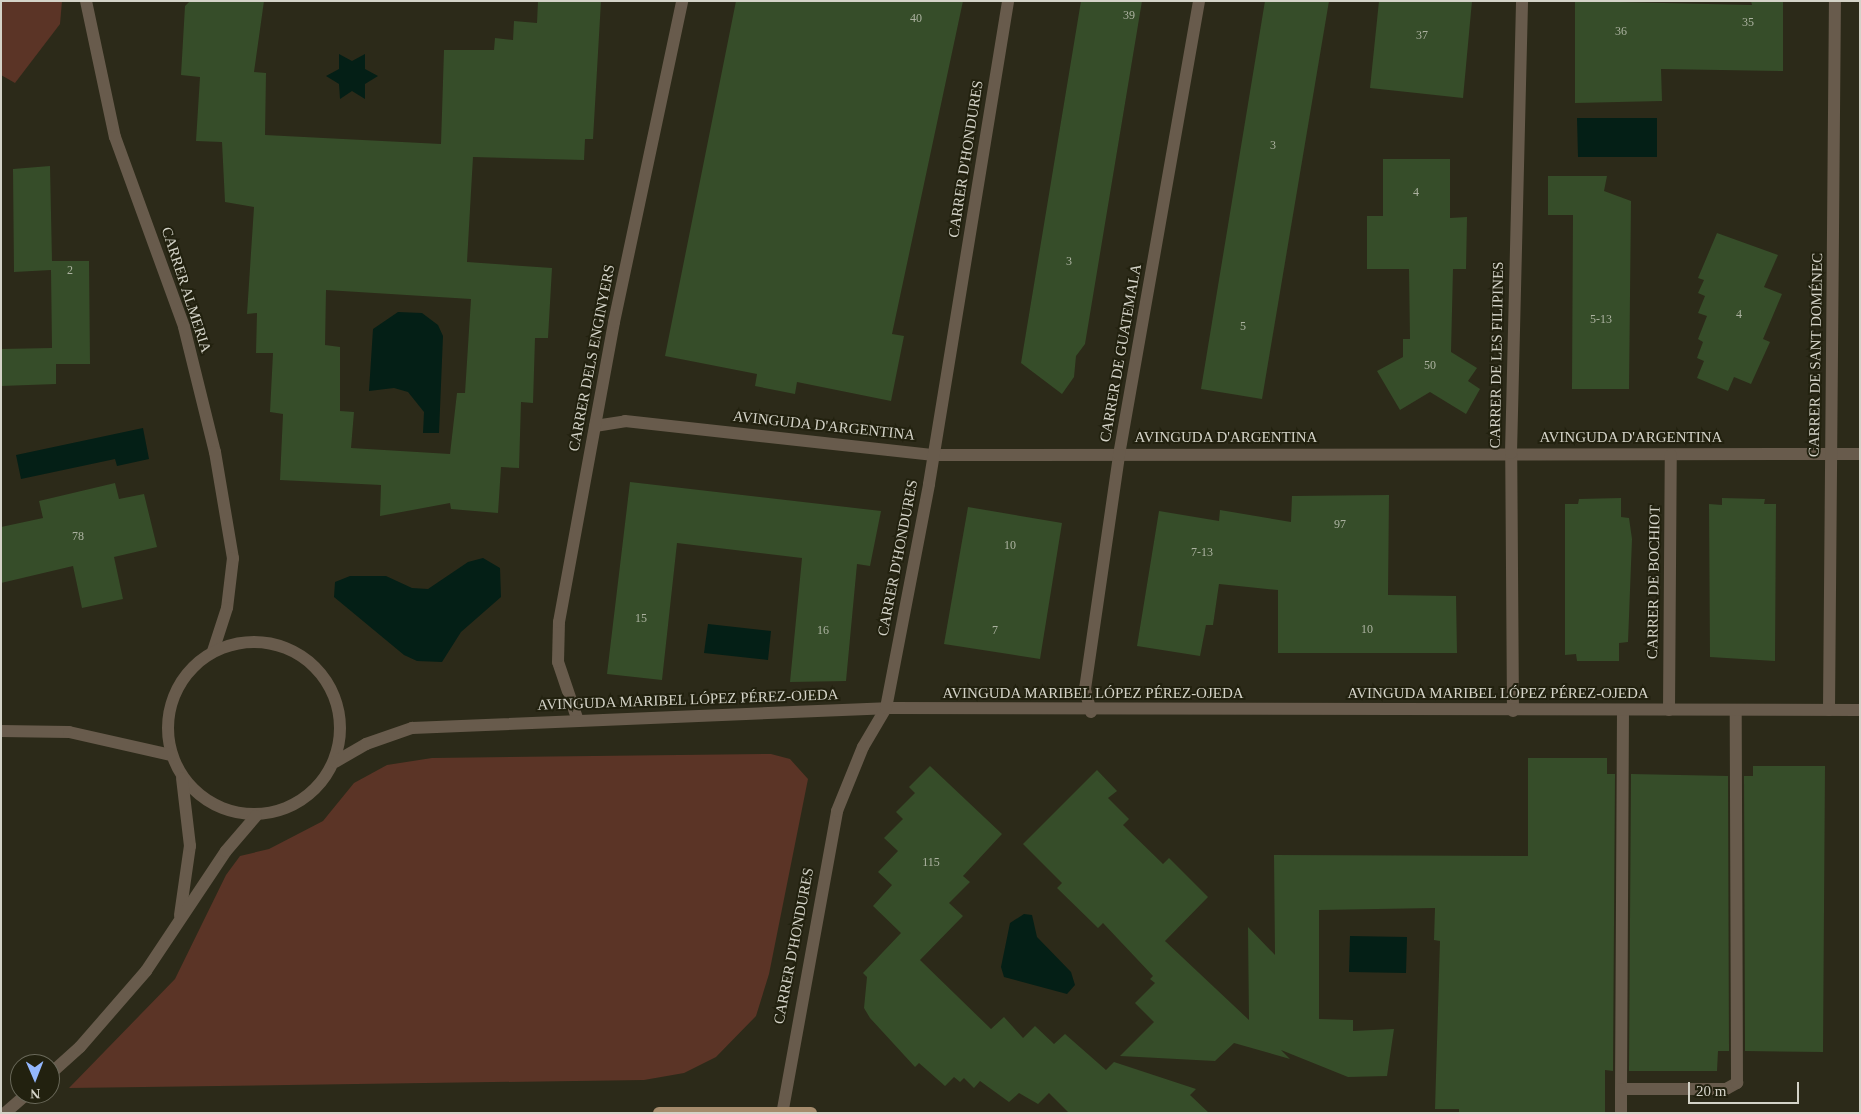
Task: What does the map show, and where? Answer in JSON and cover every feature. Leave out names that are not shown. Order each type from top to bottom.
[{"type":"main road","points":[[659,1113],[783,1109],[811,1113]]},
{"type":"street","name":"CARRER ALMERIA","points":[[86,1],[115,137],[184,326],[215,452],[233,558],[227,608],[213,651]]},
{"type":"street","name":"CARRER DELS ENGINYERS","points":[[578,721],[558,662],[558,622],[595,426],[682,1]]},
{"type":"street","name":"CARRER D'HONDURES","points":[[783,1109],[837,811],[862,747],[886,708],[934,455],[1008,1]]},
{"type":"street","name":"CARRER DE GUATEMALA","points":[[1091,712],[1085,690],[1119,455],[1198,1]]},
{"type":"street","name":"CARRER DE LES FILIPINES","points":[[1513,710],[1511,453],[1522,1]]},
{"type":"street","name":"CARRER DE SANT DOMÉNEC","points":[[1829,710],[1835,1]]},
{"type":"street","name":"AVINGUDA D'ARGENTINA","points":[[595,426],[625,421],[934,455],[1860,454]]},
{"type":"street","name":"CARRER DE BOCHIOT","points":[[1669,710],[1671,455]]},
{"type":"street","points":[[247,642],[283,646],[313,664],[334,693],[341,727],[334,762],[316,790],[289,808],[256,816],[223,810],[200,797],[182,778],[170,755],[166,725],[173,696],[189,670],[213,651],[247,642]]},
{"type":"street","name":"AVINGUDA MARIBEL LÓPEZ PÉREZ-OJEDA","points":[[334,762],[366,744],[412,728],[886,708],[1091,712],[1860,710]]},
{"type":"street","points":[[1621,1113],[1624,710]]},
{"type":"street","points":[[1621,1089],[1726,1089],[1737,1083],[1736,710]]},
{"type":"street","points":[[1,731],[69,732],[170,755]]},
{"type":"street","points":[[179,918],[190,846],[182,778]]},
{"type":"street","points":[[60,1065],[80,1047],[146,971],[179,918],[226,851],[256,816]]},
{"type":"street","points":[[5,1113],[15,1104]]},
{"type":"shaded area","points":[[1,1],[62,1],[60,24],[15,83],[1,75]]},
{"type":"shaded area","points":[[339,54],[352,61],[365,54],[365,69],[378,76],[365,84],[365,99],[352,91],[340,99],[339,84],[326,76],[339,69]]},
{"type":"shaded area","points":[[1577,118],[1657,118],[1657,157],[1578,157]]},
{"type":"shaded area","points":[[398,312],[422,313],[438,325],[443,336],[439,433],[423,433],[424,412],[408,392],[394,388],[369,391],[373,329]]},
{"type":"shaded area","points":[[143,428],[149,459],[117,466],[115,459],[21,479],[16,455]]},
{"type":"shaded area","points":[[483,558],[500,568],[501,597],[461,632],[442,662],[417,661],[404,655],[334,597],[335,582],[350,576],[386,576],[412,588],[428,589],[468,562]]},
{"type":"shaded area","points":[[708,624],[771,631],[768,660],[704,653]]},
{"type":"shaded area","points":[[771,754],[790,759],[808,779],[769,974],[756,1016],[716,1057],[684,1073],[644,1080],[69,1088],[175,979],[226,875],[240,856],[269,849],[323,821],[354,783],[387,765],[432,758]]},
{"type":"shaded area","points":[[1024,914],[1032,915],[1037,937],[1071,972],[1075,985],[1067,994],[1004,977],[1001,967],[1010,923]]},
{"type":"shaded area","points":[[1350,936],[1407,937],[1406,973],[1349,972]]},
{"type":"building","points":[[190,1],[264,1],[254,72],[266,73],[265,135],[441,144],[444,50],[494,50],[495,38],[513,40],[514,21],[537,23],[538,1],[601,1],[593,139],[585,139],[584,160],[473,157],[467,262],[552,268],[548,338],[535,338],[533,403],[521,402],[519,468],[501,467],[498,513],[451,509],[450,503],[380,516],[381,485],[280,480],[283,414],[270,412],[273,353],[256,353],[257,313],[247,314],[254,207],[225,202],[222,142],[196,141],[200,77],[181,75],[185,6]],"holes":[[[326,290],[471,299],[465,393],[457,393],[450,454],[351,448],[354,412],[340,411],[340,347],[325,345]]]},
{"type":"building","points":[[736,1],[963,1],[892,334],[904,336],[891,401],[797,382],[795,394],[755,386],[757,374],[665,356]]},
{"type":"building","points":[[1081,1],[1142,1],[1085,344],[1076,356],[1074,377],[1062,394],[1021,363]]},
{"type":"building","points":[[1265,1],[1329,1],[1262,399],[1201,389]]},
{"type":"building","points":[[1379,1],[1472,1],[1463,98],[1370,88]]},
{"type":"building","points":[[1575,1],[1752,5],[1751,1],[1783,1],[1783,71],[1661,69],[1662,101],[1575,103]]},
{"type":"building","points":[[1383,159],[1450,159],[1450,218],[1467,217],[1466,269],[1453,269],[1451,352],[1477,368],[1468,381],[1480,389],[1466,414],[1430,392],[1400,410],[1377,371],[1403,357],[1403,339],[1410,339],[1409,269],[1367,269],[1367,216],[1383,216]]},
{"type":"building","points":[[50,166],[52,261],[89,261],[90,364],[56,364],[56,384],[1,386],[1,349],[52,348],[51,270],[14,272],[13,169]]},
{"type":"building","points":[[1548,176],[1607,176],[1604,191],[1631,201],[1629,389],[1572,389],[1573,215],[1548,215]]},
{"type":"building","points":[[1717,233],[1778,255],[1764,287],[1782,294],[1763,339],[1770,342],[1751,384],[1734,377],[1728,391],[1697,378],[1704,361],[1697,358],[1703,342],[1698,339],[1707,316],[1698,313],[1705,296],[1698,293],[1704,280],[1698,278]]},
{"type":"building","points":[[630,482],[881,511],[870,566],[857,564],[846,681],[790,682],[802,558],[677,543],[662,680],[607,674]]},
{"type":"building","points":[[115,483],[119,499],[144,494],[157,547],[114,557],[123,599],[82,608],[73,566],[1,583],[1,527],[43,518],[39,501]]},
{"type":"building","points":[[1389,495],[1388,595],[1456,596],[1457,653],[1278,653],[1278,590],[1219,584],[1213,625],[1206,625],[1200,656],[1137,646],[1159,511],[1219,521],[1220,510],[1291,522],[1292,496]]},
{"type":"building","points":[[1621,498],[1621,517],[1629,518],[1632,539],[1628,642],[1619,643],[1619,661],[1577,661],[1576,654],[1565,655],[1565,504],[1578,504],[1579,499]]},
{"type":"building","points":[[1722,498],[1765,499],[1764,504],[1776,504],[1775,661],[1710,657],[1709,504],[1722,505]]},
{"type":"building","points":[[968,507],[1062,523],[1040,659],[944,644]]},
{"type":"building","points":[[1528,758],[1607,758],[1607,774],[1615,774],[1613,1071],[1605,1070],[1605,1113],[1459,1113],[1459,1109],[1435,1109],[1440,941],[1434,940],[1435,908],[1319,910],[1319,1019],[1353,1020],[1353,1031],[1394,1029],[1387,1076],[1348,1077],[1281,1050],[1290,1059],[1234,1043],[1215,1061],[1120,1056],[1154,1022],[1135,1003],[1155,983],[1150,979],[1153,976],[1103,923],[1098,928],[1057,888],[1062,883],[1023,844],[1097,770],[1117,791],[1108,798],[1129,819],[1123,825],[1163,864],[1169,858],[1208,897],[1165,941],[1249,1020],[1248,927],[1275,955],[1274,855],[1528,856]]},
{"type":"building","points":[[930,766],[1002,834],[963,876],[970,882],[949,903],[963,916],[920,960],[991,1029],[1004,1017],[1023,1038],[1035,1026],[1054,1044],[1065,1034],[1106,1070],[1114,1062],[1196,1089],[1190,1095],[1209,1113],[1069,1113],[1049,1093],[1038,1104],[1019,1093],[1009,1102],[980,1081],[974,1088],[964,1078],[960,1082],[954,1077],[945,1086],[919,1063],[915,1067],[870,1018],[864,1008],[867,977],[863,973],[901,933],[873,906],[892,885],[878,872],[898,851],[884,838],[903,819],[896,812],[915,793],[909,787]]},
{"type":"building","points":[[1753,766],[1825,766],[1823,1052],[1745,1051],[1744,776],[1753,776]]},
{"type":"building","points":[[1631,774],[1728,776],[1729,1051],[1718,1051],[1717,1071],[1629,1071]]}]
